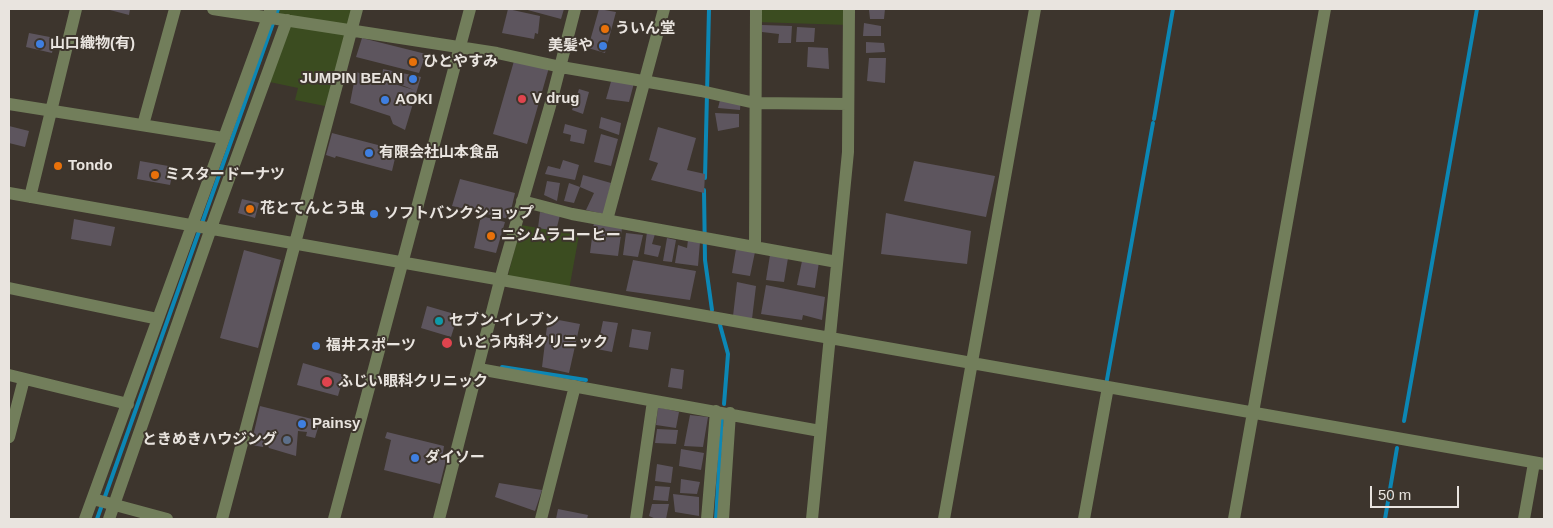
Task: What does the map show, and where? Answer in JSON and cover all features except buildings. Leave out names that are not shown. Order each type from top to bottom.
[{"type":"street","points":[[30,197],[76,9]]},
{"type":"street","points":[[142,125],[175,9]]},
{"type":"street","points":[[213,9],[269,14],[287,20],[460,47],[755,104],[848,104]]},
{"type":"street","points":[[222,519],[357,9]]},
{"type":"street","points":[[334,519],[470,9]]},
{"type":"street","points":[[439,519],[522,201],[561,67],[575,9]]},
{"type":"street","points":[[607,220],[664,9]]},
{"type":"street","points":[[754,247],[756,9]]},
{"type":"street","points":[[812,519],[848,152],[849,9]]},
{"type":"street","points":[[944,519],[1035,9]]},
{"type":"street","points":[[1234,519],[1325,9]]},
{"type":"street","points":[[85,519],[269,14]]},
{"type":"street","points":[[109,519],[287,20]]},
{"type":"street","points":[[9,104],[223,138]]},
{"type":"street","points":[[9,193],[1539,464],[1524,519]]},
{"type":"street","points":[[522,201],[607,220],[837,262]]},
{"type":"street","points":[[9,288],[158,319]]},
{"type":"street","points":[[478,368],[820,431]]},
{"type":"street","points":[[9,375],[128,404]]},
{"type":"street","points":[[9,437],[24,379]]},
{"type":"street","points":[[541,519],[575,386]]},
{"type":"street","points":[[1084,519],[1108,387]]},
{"type":"street","points":[[636,519],[654,401]]},
{"type":"street","points":[[707,519],[716,411]]},
{"type":"street","points":[[723,519],[730,413]]},
{"type":"street","points":[[93,499],[167,519]]},
{"type":"green space","points":[[279,9],[356,9],[325,106],[295,100],[298,88],[265,81],[287,22],[275,18]]},
{"type":"green space","points":[[756,9],[849,9],[848,25],[756,22]]},
{"type":"green space","points":[[521,225],[579,235],[569,290],[507,279]]},
{"type":"waterway","points":[[97,519],[278,9]]},
{"type":"waterway","points":[[705,178],[709,9]]},
{"type":"waterway","points":[[1154,119],[1173,9]]},
{"type":"waterway","points":[[1404,421],[1477,9]]},
{"type":"waterway","points":[[1106,385],[1153,123]]},
{"type":"waterway","points":[[704,190],[705,260],[712,310]]},
{"type":"waterway","points":[[720,325],[728,354],[724,404]]},
{"type":"waterway","points":[[502,367],[586,380]]},
{"type":"waterway","points":[[716,519],[722,418]]},
{"type":"waterway","points":[[1385,519],[1397,448]]},
{"type":"place","name":"ういん堂","points":[[605,29]]},
{"type":"place","name":"山口織物(有)","points":[[40,44]]},
{"type":"place","name":"美髪や","points":[[603,46]]},
{"type":"place","name":"ひとやすみ","points":[[413,62]]},
{"type":"place","name":"JUMPIN BEAN","points":[[413,79]]},
{"type":"place","name":"V drug","points":[[522,99]]},
{"type":"place","name":"AOKI","points":[[385,100]]},
{"type":"place","name":"有限会社山本食品","points":[[369,153]]},
{"type":"place","name":"Tondo","points":[[58,166]]},
{"type":"place","name":"ミスタードーナツ","points":[[155,175]]},
{"type":"place","name":"花とてんとう虫","points":[[250,209]]},
{"type":"place","name":"ソフトバンクショップ","points":[[374,214]]},
{"type":"place","name":"ニシムラコーヒー","points":[[491,236]]},
{"type":"place","name":"セブン-イレブン","points":[[439,321]]},
{"type":"place","name":"いとう内科クリニック","points":[[447,343]]},
{"type":"place","name":"福井スポーツ","points":[[316,346]]},
{"type":"place","name":"ふじい眼科クリニック","points":[[327,382]]},
{"type":"place","name":"Painsy","points":[[302,424]]},
{"type":"place","name":"ときめきハウジング","points":[[287,440]]},
{"type":"place","name":"ダイソー","points":[[415,458]]}]
